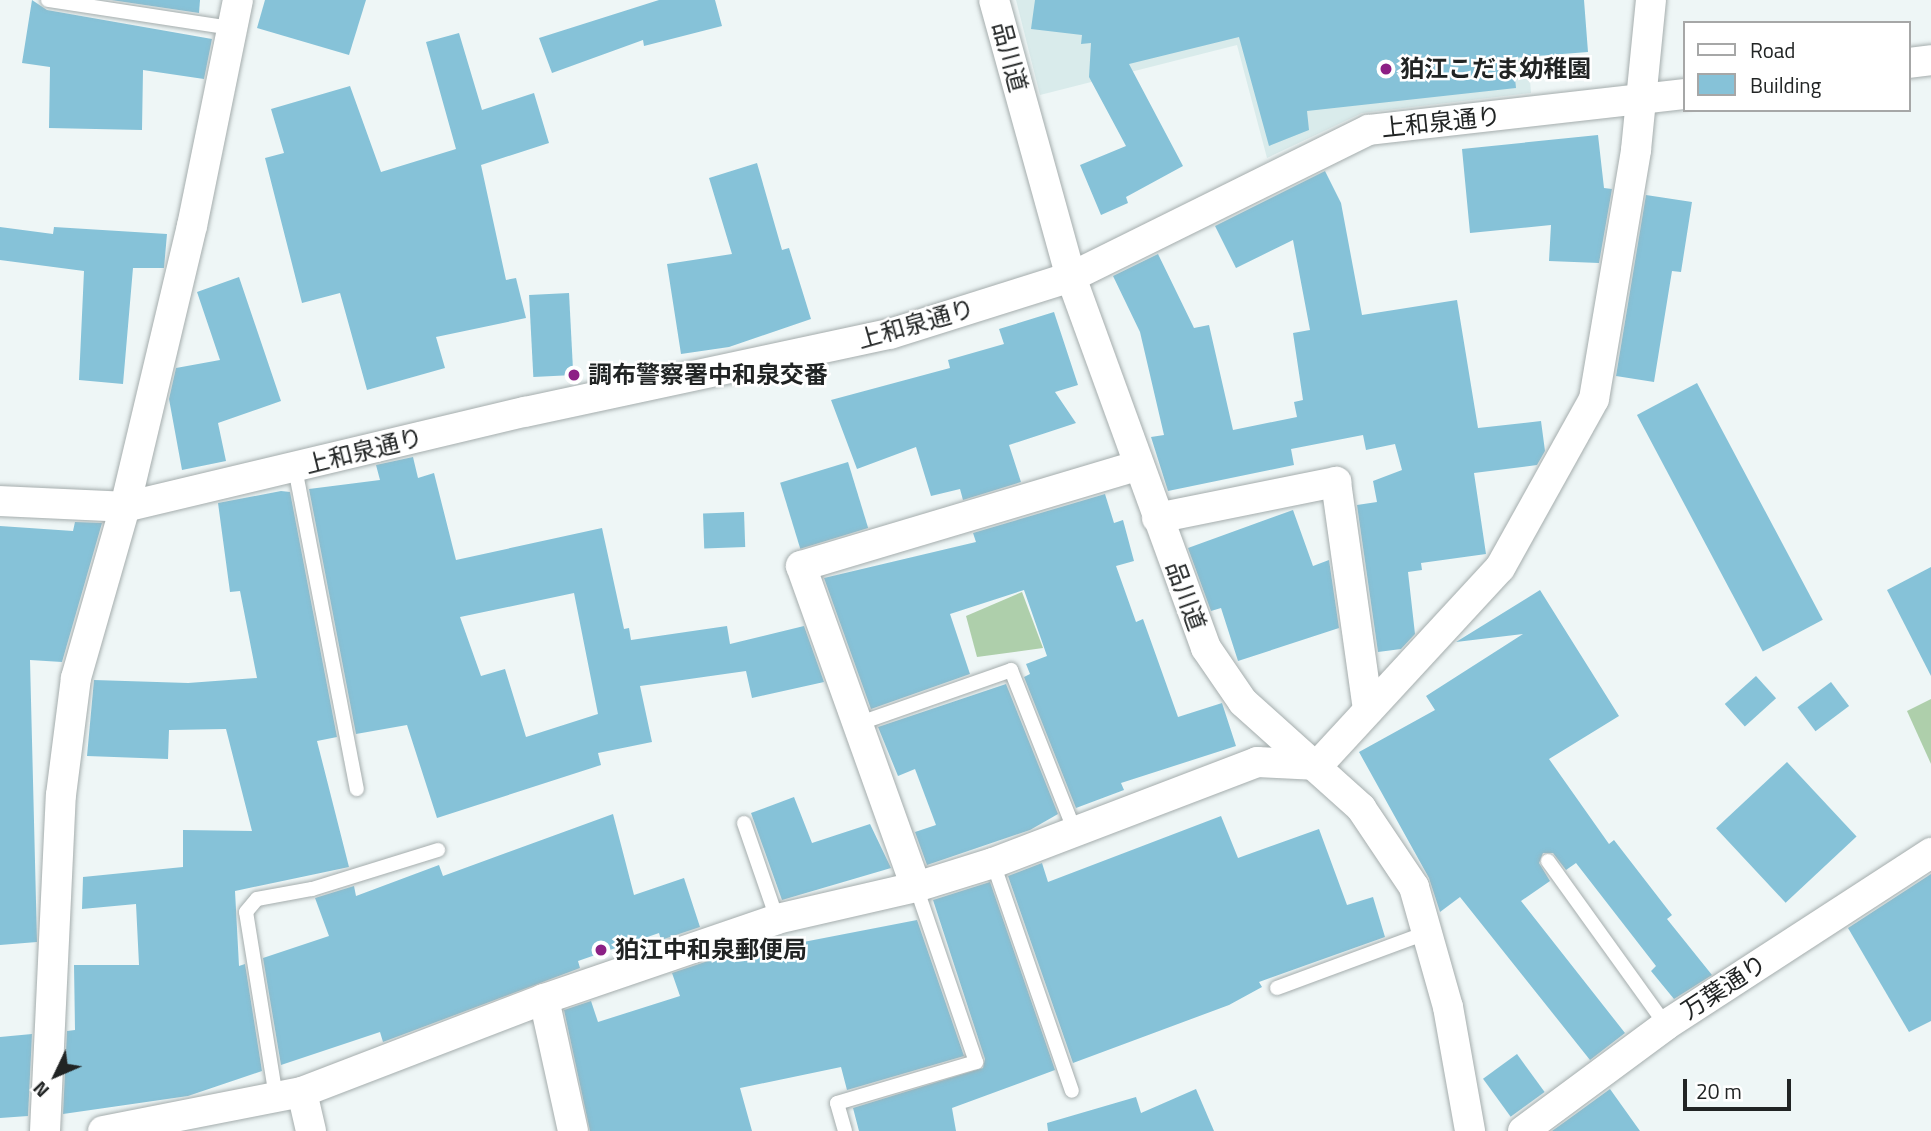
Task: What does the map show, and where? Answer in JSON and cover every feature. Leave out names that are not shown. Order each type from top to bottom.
[{"type":"street","name":"品川道","points":[[995,0],[1071,277],[1137,466],[1206,648],[1243,702],[1318,765],[1361,808],[1414,887],[1430,932],[1471,1131]]},
{"type":"street","points":[[103,1131],[289,1094],[544,999],[776,919],[916,887],[993,863],[1257,762],[1318,765],[1500,568],[1594,399],[1640,100],[1651,0]]},
{"type":"street","points":[[45,1131],[61,795],[76,678],[125,507],[192,226],[234,14]]},
{"type":"street","points":[[1910,63],[1931,60]]},
{"type":"street","name":"上和泉通り","points":[[0,501],[125,507],[525,412],[890,334],[1071,277],[1369,130],[1682,94]]},
{"type":"street","points":[[916,887],[860,723],[801,566],[1137,466]]},
{"type":"street","points":[[1157,518],[1336,482],[1367,710]]},
{"type":"street","name":"万葉通り","points":[[1523,1131],[1666,1025],[1931,853]]},
{"type":"street","points":[[544,999],[573,1131]]},
{"type":"street","points":[[289,1094],[311,1131]]},
{"type":"lane","points":[[48,0],[234,14]]},
{"type":"lane","points":[[295,468],[358,789]]},
{"type":"lane","points":[[860,723],[1011,670],[1075,832]]},
{"type":"lane","points":[[744,823],[776,919]]},
{"type":"lane","points":[[289,1094],[246,912],[257,899],[312,889],[438,850]]},
{"type":"lane","points":[[1548,861],[1666,1025]]},
{"type":"lane","points":[[993,863],[1072,1091]]},
{"type":"lane","points":[[845,1131],[837,1102],[976,1062],[916,887]]},
{"type":"lane","points":[[1277,988],[1430,932]]},
{"type":"shaded area","name":"狛江こだま幼稚園","points":[[1016,0],[1524,0],[1531,93],[1362,113],[1267,158],[1237,45],[1040,95]]},
{"type":"green space","points":[[1022,592],[1043,648],[977,657],[966,616]]},
{"type":"green space","points":[[1931,699],[1931,764],[1907,711]]},
{"type":"building","points":[[32,0],[47,10],[212,39],[204,79],[143,70],[142,130],[49,128],[50,67],[22,63]]},
{"type":"building","points":[[111,0],[200,0],[199,13]]},
{"type":"building","points":[[265,0],[366,0],[349,55],[257,28]]},
{"type":"building","points":[[659,0],[715,0],[722,26],[644,46],[643,40],[552,73],[539,38]]},
{"type":"building","name":"狛江こだま幼稚園","points":[[1035,0],[1584,0],[1588,52],[1513,58],[1516,88],[1307,111],[1309,130],[1269,146],[1239,37],[1129,64],[1183,166],[1126,197],[1128,203],[1101,215],[1080,165],[1126,146],[1089,77],[1091,43],[1081,44],[1082,35],[1031,29]]},
{"type":"building","points":[[459,33],[482,110],[534,93],[549,143],[481,165],[506,280],[516,278],[526,318],[436,337],[445,368],[367,390],[340,293],[302,303],[265,158],[284,153],[271,109],[350,86],[381,172],[456,149],[426,42]]},
{"type":"building","points":[[1598,135],[1604,188],[1612,189],[1599,263],[1549,261],[1551,225],[1470,233],[1462,149]]},
{"type":"building","points":[[757,163],[782,250],[789,248],[811,319],[729,347],[681,354],[667,264],[732,254],[709,178]]},
{"type":"building","points":[[1325,171],[1341,203],[1362,315],[1457,300],[1478,428],[1541,421],[1545,451],[1537,465],[1474,473],[1486,554],[1421,563],[1422,570],[1408,572],[1415,634],[1401,649],[1378,652],[1357,505],[1377,502],[1373,481],[1402,470],[1395,444],[1366,450],[1363,435],[1291,449],[1294,465],[1168,491],[1151,437],[1164,435],[1140,332],[1113,276],[1158,254],[1194,328],[1209,325],[1233,430],[1297,417],[1294,402],[1303,400],[1293,333],[1310,330],[1293,240],[1236,268],[1215,226]]},
{"type":"building","points":[[1646,195],[1692,202],[1681,272],[1672,271],[1654,382],[1616,376]]},
{"type":"building","points":[[0,227],[53,234],[54,227],[167,234],[164,268],[133,268],[123,384],[79,380],[84,271],[0,260]]},
{"type":"building","points":[[239,277],[281,401],[218,423],[226,461],[182,470],[169,399],[176,368],[220,360],[197,292]]},
{"type":"building","points":[[569,293],[573,375],[533,377],[529,295]]},
{"type":"building","points":[[1054,312],[1078,385],[1055,392],[1076,423],[1009,445],[1021,482],[963,500],[960,489],[931,496],[916,447],[857,469],[831,400],[950,368],[948,360],[1004,344],[999,329]]},
{"type":"building","points":[[1697,383],[1823,620],[1763,652],[1637,415]]},
{"type":"building","points":[[413,457],[418,478],[434,473],[456,560],[602,528],[624,629],[629,628],[631,640],[727,626],[730,644],[804,626],[824,682],[752,698],[746,671],[640,686],[652,742],[598,753],[601,765],[437,818],[407,725],[356,734],[309,489],[380,480],[376,465]],"holes":[[[574,593],[598,714],[526,737],[505,669],[481,676],[460,617]]]},
{"type":"building","points":[[848,462],[868,528],[800,549],[780,483]]},
{"type":"building","points":[[281,491],[290,492],[337,737],[317,741],[349,867],[235,891],[239,966],[245,964],[262,1071],[188,1096],[63,1114],[67,1031],[75,1030],[74,965],[139,965],[136,904],[82,909],[83,877],[183,867],[183,830],[252,831],[226,729],[169,730],[168,759],[87,756],[94,680],[188,683],[257,678],[240,591],[230,592],[218,503]]},
{"type":"building","points":[[1105,494],[1114,523],[1123,520],[1134,561],[1116,566],[1136,622],[1143,619],[1178,717],[1222,703],[1236,746],[1121,783],[1124,790],[1076,808],[1024,677],[1030,674],[1026,664],[1047,656],[1024,590],[950,614],[970,674],[871,709],[824,578],[976,542],[973,533]]},
{"type":"building","points":[[1293,510],[1313,566],[1329,560],[1339,628],[1238,661],[1221,608],[1211,611],[1188,548]]},
{"type":"building","points":[[744,512],[745,547],[704,548],[703,513]]},
{"type":"building","points":[[75,522],[102,523],[62,662],[30,660],[37,942],[0,945],[0,526],[73,531]]},
{"type":"building","points":[[1931,567],[1931,676],[1887,590]]},
{"type":"building","points":[[1540,590],[1619,716],[1549,759],[1609,844],[1614,840],[1672,915],[1667,919],[1712,975],[1674,999],[1651,971],[1656,966],[1576,863],[1566,870],[1553,853],[1543,853],[1539,863],[1550,881],[1521,901],[1625,1033],[1590,1060],[1460,897],[1440,912],[1429,878],[1359,752],[1435,710],[1426,696],[1523,634],[1456,642]]},
{"type":"building","points":[[1756,676],[1776,698],[1745,726],[1725,704]]},
{"type":"building","points":[[1831,682],[1849,706],[1816,731],[1797,707]]},
{"type":"building","points":[[1006,684],[1058,814],[1030,830],[927,865],[915,832],[936,825],[915,769],[898,776],[878,727]]},
{"type":"building","points":[[1787,762],[1857,837],[1786,903],[1716,828]]},
{"type":"building","points":[[794,797],[812,843],[870,824],[891,868],[782,900],[751,813]]},
{"type":"building","points":[[613,814],[634,895],[684,878],[700,927],[661,940],[659,933],[578,961],[580,968],[383,1042],[380,1032],[281,1065],[263,958],[329,936],[315,898],[354,886],[356,896],[439,865],[443,876]]},
{"type":"building","points":[[1221,816],[1238,858],[1319,829],[1347,905],[1373,897],[1385,937],[1259,982],[1262,987],[1229,1005],[1073,1063],[1008,876],[1042,863],[1048,882]]},
{"type":"building","points":[[1931,874],[1931,1021],[1909,1032],[1848,928]]},
{"type":"building","points":[[990,882],[1055,1070],[952,1108],[956,1131],[859,1131],[853,1108],[983,1068],[985,1059],[933,900]]},
{"type":"building","points":[[917,920],[964,1056],[847,1090],[841,1067],[740,1088],[752,1131],[590,1131],[564,1010],[591,1001],[598,1022],[680,996],[672,973],[711,960]]},
{"type":"building","points":[[32,1034],[28,1116],[0,1118],[0,1037]]},
{"type":"building","points":[[1517,1054],[1545,1092],[1511,1117],[1483,1079]]},
{"type":"building","points":[[1196,1089],[1214,1131],[1048,1131],[1047,1123],[1136,1097],[1141,1113]]},
{"type":"building","points":[[1610,1089],[1640,1131],[1552,1131],[1566,1121]]},
{"type":"place","name":"狛江こだま幼稚園","points":[[1386,69]]},
{"type":"place","name":"調布警察署中和泉交番","points":[[574,375]]},
{"type":"place","name":"狛江中和泉郵便局","points":[[601,950]]}]
